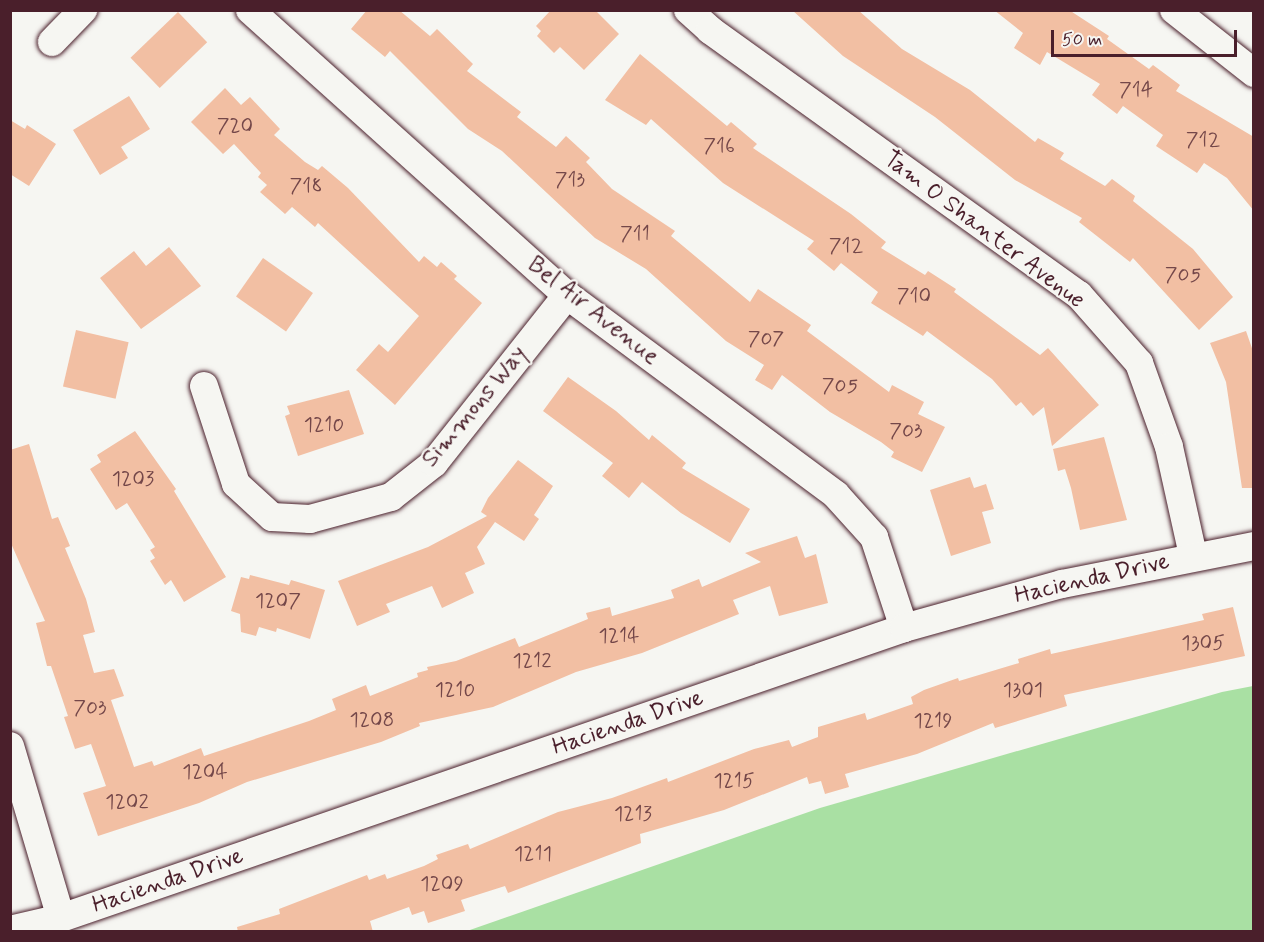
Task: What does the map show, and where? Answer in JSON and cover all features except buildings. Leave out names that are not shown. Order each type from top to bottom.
[{"type":"street","points":[[52,42],[83,10]]},
{"type":"street","name":"Bel Air Avenue","points":[[250,10],[567,295],[836,495],[874,537],[904,628]]},
{"type":"street","name":"Tam O Shanter Avenue","points":[[688,10],[710,30],[1079,296],[1139,363],[1169,447],[1193,555]]},
{"type":"street","points":[[1174,10],[1254,73]]},
{"type":"street","name":"Simmons Way","points":[[204,386],[236,484],[272,517],[310,519],[391,497],[434,463],[567,295]]},
{"type":"street","name":"Hacienda Drive","points":[[10,930],[61,918],[904,628],[1062,584],[1193,555],[1254,546]]},
{"type":"street","points":[[10,746],[61,918]]},
{"type":"green space","points":[[1253,686],[1253,931],[467,931],[820,808],[1222,692]]}]
